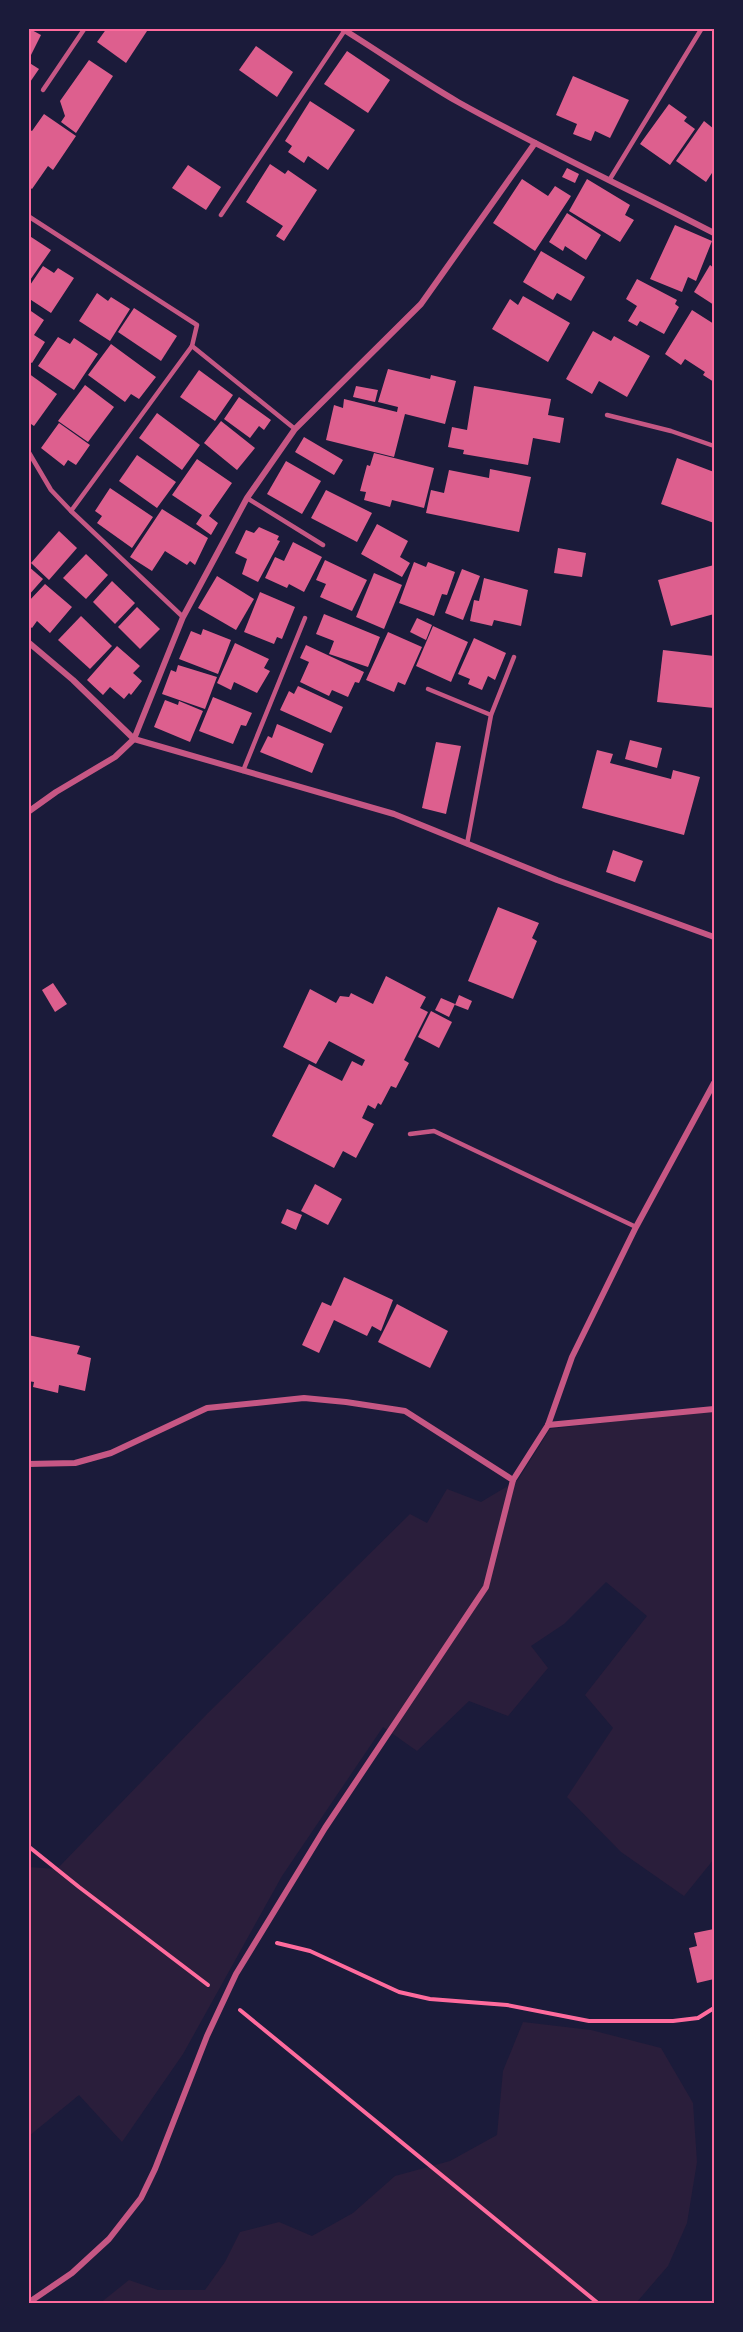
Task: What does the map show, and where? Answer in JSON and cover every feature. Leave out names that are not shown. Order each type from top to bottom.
[{"type":"street","points":[[343,29],[455,100],[714,233]]},
{"type":"street","points":[[28,812],[56,792],[115,757],[134,739],[183,617],[247,498],[296,429],[421,304],[535,143]]},
{"type":"street","points":[[28,642],[73,680],[134,739],[394,814],[556,880],[714,937]]},
{"type":"street","points":[[28,2303],[72,2272],[109,2239],[141,2198],[164,2149],[207,2036],[255,1940],[332,1818],[486,1587],[513,1480],[548,1425],[572,1357],[636,1227],[714,1083]]},
{"type":"street","points":[[28,1464],[75,1463],[111,1453],[207,1408],[304,1398],[405,1411],[513,1480]]},
{"type":"street","points":[[548,1425],[714,1409]]},
{"type":"lane","points":[[43,90],[84,28]]},
{"type":"lane","points":[[610,179],[702,28]]},
{"type":"lane","points":[[221,215],[343,29]]},
{"type":"lane","points":[[28,216],[197,325],[192,346],[70,511]]},
{"type":"lane","points":[[192,346],[296,429]]},
{"type":"lane","points":[[607,415],[670,431],[714,446]]},
{"type":"lane","points":[[28,451],[51,490],[70,511],[183,617]]},
{"type":"lane","points":[[247,498],[323,545]]},
{"type":"lane","points":[[243,771],[305,618]]},
{"type":"lane","points":[[467,844],[491,715],[514,657]]},
{"type":"lane","points":[[428,689],[491,715]]},
{"type":"lane","points":[[410,1134],[434,1131],[636,1227]]},
{"type":"path","points":[[28,1846],[78,1887],[225,1997],[599,2304]]},
{"type":"path","points":[[255,1940],[288,1944],[310,1951],[399,1992],[430,1999],[507,2005],[589,2020],[674,2021],[698,2018],[714,2008]]},
{"type":"shaded area","points":[[714,1410],[714,1859],[684,1896],[621,1852],[567,1797],[613,1728],[585,1695],[647,1616],[606,1582],[564,1624],[531,1646],[548,1668],[508,1716],[469,1701],[417,1751],[383,1727],[282,1876],[183,2054],[122,2142],[79,2095],[29,2136],[29,1867],[57,1869],[208,1713],[410,1514],[427,1523],[447,1489],[481,1502],[518,1480],[550,1429]]},
{"type":"shaded area","points":[[523,2022],[591,2030],[661,2048],[693,2103],[697,2162],[687,2223],[668,2266],[636,2303],[99,2304],[129,2280],[158,2290],[205,2290],[225,2262],[240,2232],[279,2222],[312,2236],[353,2213],[395,2176],[450,2161],[497,2135],[503,2071]]},
{"type":"building","points":[[28,28],[41,35],[28,61]]},
{"type":"building","points":[[107,28],[149,28],[126,63],[97,42]]},
{"type":"building","points":[[256,46],[293,72],[277,97],[239,70]]},
{"type":"building","points":[[347,51],[390,80],[368,113],[324,84]]},
{"type":"building","points":[[89,60],[113,76],[76,133],[61,122],[65,116],[60,101]]},
{"type":"building","points":[[28,62],[39,69],[28,85]]},
{"type":"building","points":[[573,76],[629,100],[610,138],[595,131],[591,141],[573,134],[577,124],[556,115]]},
{"type":"building","points":[[310,101],[355,130],[328,170],[308,156],[304,163],[288,152],[292,146],[285,141]]},
{"type":"building","points":[[669,104],[687,117],[684,121],[695,129],[670,165],[640,144]]},
{"type":"building","points":[[44,114],[76,136],[53,170],[48,166],[32,189],[28,186],[28,129],[32,131]]},
{"type":"building","points":[[704,121],[714,129],[714,170],[706,182],[676,161]]},
{"type":"building","points":[[270,164],[285,174],[288,170],[317,190],[284,241],[276,236],[283,226],[246,202]]},
{"type":"building","points":[[188,165],[221,187],[206,210],[172,188]]},
{"type":"building","points":[[567,168],[579,174],[575,183],[562,177]]},
{"type":"building","points":[[522,179],[548,196],[555,186],[571,196],[535,251],[493,223]]},
{"type":"building","points":[[587,179],[630,205],[625,215],[634,220],[620,242],[569,211]]},
{"type":"building","points":[[567,213],[601,235],[586,260],[565,246],[563,251],[549,242]]},
{"type":"building","points":[[675,225],[712,241],[696,281],[688,277],[682,292],[650,279]]},
{"type":"building","points":[[28,235],[51,250],[28,283]]},
{"type":"building","points":[[541,251],[585,277],[571,301],[557,293],[553,300],[523,282]]},
{"type":"building","points":[[710,265],[714,268],[714,305],[694,292]]},
{"type":"building","points":[[43,266],[54,273],[58,268],[74,278],[51,313],[28,298],[28,288]]},
{"type":"building","points":[[637,279],[677,300],[675,304],[679,307],[664,334],[640,321],[637,326],[628,321],[637,306],[626,299]]},
{"type":"building","points":[[97,293],[108,301],[111,297],[130,309],[110,341],[79,321]]},
{"type":"building","points":[[523,296],[570,323],[548,362],[492,329],[510,299],[518,305]]},
{"type":"building","points":[[134,308],[177,336],[161,361],[118,332]]},
{"type":"building","points":[[28,309],[44,320],[34,335],[45,342],[32,363],[28,361]]},
{"type":"building","points":[[692,310],[714,324],[714,382],[703,375],[705,372],[685,359],[681,365],[665,354]]},
{"type":"building","points":[[593,331],[611,341],[614,336],[650,356],[627,397],[599,381],[592,394],[566,379]]},
{"type":"building","points":[[58,337],[70,344],[74,338],[98,354],[74,390],[38,366]]},
{"type":"building","points":[[111,344],[156,377],[139,399],[131,394],[125,402],[88,375]]},
{"type":"building","points":[[388,369],[430,379],[431,375],[456,381],[445,424],[405,414],[394,457],[326,440],[334,405],[343,408],[344,399],[397,412],[398,407],[378,402]]},
{"type":"building","points":[[199,370],[233,395],[215,421],[180,397]]},
{"type":"building","points":[[28,373],[57,394],[34,426],[28,422]]},
{"type":"building","points":[[85,385],[114,407],[88,442],[58,421]]},
{"type":"building","points":[[356,386],[378,390],[375,402],[353,397]]},
{"type":"building","points":[[474,386],[551,399],[548,415],[564,418],[560,443],[533,438],[528,465],[463,454],[464,450],[448,447],[452,427],[467,430]]},
{"type":"building","points":[[239,397],[271,420],[264,430],[259,426],[250,438],[224,419]]},
{"type":"building","points":[[157,413],[200,445],[182,470],[139,438]]},
{"type":"building","points":[[221,421],[255,448],[237,470],[204,443]]},
{"type":"building","points":[[59,423],[90,445],[76,465],[68,460],[64,466],[41,448]]},
{"type":"building","points":[[304,437],[343,460],[334,475],[295,452]]},
{"type":"building","points":[[374,453],[434,468],[424,508],[392,500],[390,507],[364,500],[366,492],[360,491],[367,465],[370,466]]},
{"type":"building","points":[[137,455],[176,482],[157,508],[119,481]]},
{"type":"building","points":[[677,458],[714,472],[714,523],[661,504]]},
{"type":"building","points":[[197,459],[232,483],[209,516],[218,523],[211,535],[196,524],[202,515],[172,495]]},
{"type":"building","points":[[286,461],[321,481],[302,514],[267,494]]},
{"type":"building","points":[[490,469],[531,477],[519,532],[426,513],[431,490],[444,493],[449,470],[489,478]]},
{"type":"building","points":[[110,488],[153,517],[132,548],[97,523],[102,516],[95,511]]},
{"type":"building","points":[[326,490],[372,513],[357,542],[311,518]]},
{"type":"building","points":[[162,509],[208,538],[195,565],[190,561],[187,565],[165,551],[152,571],[130,557]]},
{"type":"building","points":[[377,524],[408,541],[400,557],[410,563],[402,577],[361,554]]},
{"type":"building","points":[[259,527],[279,536],[277,540],[280,541],[258,582],[242,574],[247,559],[235,553],[246,530],[254,533]]},
{"type":"building","points":[[59,531],[77,548],[49,580],[31,563]]},
{"type":"building","points":[[293,542],[322,557],[304,592],[289,584],[287,588],[265,578],[275,557],[284,561]]},
{"type":"building","points":[[558,548],[586,553],[582,577],[554,573]]},
{"type":"building","points":[[86,554],[108,575],[86,599],[63,578]]},
{"type":"building","points":[[325,560],[367,580],[352,611],[320,597],[326,584],[316,580]]},
{"type":"building","points":[[414,562],[426,567],[428,562],[455,572],[447,595],[442,594],[434,616],[399,603]]},
{"type":"building","points":[[714,565],[714,614],[671,626],[658,580]]},
{"type":"building","points":[[28,566],[43,579],[28,596]]},
{"type":"building","points":[[462,569],[480,576],[463,620],[445,613]]},
{"type":"building","points":[[374,573],[402,585],[384,629],[356,617]]},
{"type":"building","points":[[217,576],[254,599],[236,630],[198,608]]},
{"type":"building","points":[[484,578],[528,590],[521,626],[494,620],[492,626],[470,621],[474,600],[479,601]]},
{"type":"building","points":[[112,581],[135,603],[115,624],[93,602]]},
{"type":"building","points":[[45,584],[72,607],[50,633],[37,621],[32,628],[28,625],[28,602]]},
{"type":"building","points":[[260,592],[295,607],[282,639],[277,637],[274,644],[244,632]]},
{"type":"building","points":[[137,607],[160,629],[140,649],[118,627]]},
{"type":"building","points":[[324,614],[380,637],[368,667],[329,654],[334,641],[316,634]]},
{"type":"building","points":[[81,616],[112,646],[90,669],[58,640]]},
{"type":"building","points":[[417,618],[432,625],[426,640],[410,632]]},
{"type":"building","points":[[433,626],[468,642],[451,682],[416,666]]},
{"type":"building","points":[[203,629],[231,640],[218,674],[179,659],[191,631],[201,635]]},
{"type":"building","points":[[388,632],[422,647],[405,685],[398,682],[394,692],[366,680]]},
{"type":"building","points":[[474,638],[506,653],[495,680],[488,676],[482,690],[468,684],[470,679],[458,674]]},
{"type":"building","points":[[235,643],[269,659],[264,668],[270,671],[257,693],[234,682],[231,690],[217,683]]},
{"type":"building","points":[[306,645],[364,672],[359,683],[355,682],[348,697],[332,690],[329,696],[300,682],[309,662],[300,658]]},
{"type":"building","points":[[117,646],[140,666],[133,673],[142,681],[131,695],[129,693],[124,699],[110,687],[103,695],[87,680]]},
{"type":"building","points":[[663,650],[714,656],[714,708],[657,702]]},
{"type":"building","points":[[178,665],[217,677],[205,709],[162,694],[171,670],[176,672]]},
{"type":"building","points":[[298,686],[343,707],[331,733],[280,710],[289,691],[294,694]]},
{"type":"building","points":[[213,697],[252,713],[246,726],[241,725],[233,744],[199,731]]},
{"type":"building","points":[[165,700],[178,705],[179,701],[203,711],[190,742],[154,727]]},
{"type":"building","points":[[277,724],[324,744],[312,773],[260,752],[268,736],[272,738]]},
{"type":"building","points":[[630,740],[662,748],[657,768],[625,759]]},
{"type":"building","points":[[436,742],[461,746],[446,814],[422,808]]},
{"type":"building","points":[[597,750],[613,754],[610,763],[671,779],[673,770],[700,777],[684,835],[582,808]]},
{"type":"building","points":[[613,850],[643,861],[635,882],[606,872]]},
{"type":"building","points":[[498,907],[539,923],[532,938],[537,941],[513,999],[468,981]]},
{"type":"building","points":[[386,976],[426,997],[420,1008],[428,1012],[404,1060],[409,1063],[396,1088],[391,1086],[381,1105],[378,1103],[375,1109],[368,1105],[362,1118],[374,1124],[356,1158],[343,1151],[334,1168],[272,1136],[309,1064],[342,1081],[352,1061],[362,1066],[365,1060],[329,1041],[316,1064],[283,1047],[310,989],[336,1003],[340,996],[349,997],[351,993],[373,1004]]},
{"type":"building","points":[[53,983],[67,1004],[55,1012],[42,990]]},
{"type":"building","points":[[459,995],[472,1001],[468,1010],[455,1005]]},
{"type":"building","points":[[441,998],[455,1004],[449,1017],[435,1010]]},
{"type":"building","points":[[431,1011],[452,1022],[439,1048],[418,1037]]},
{"type":"building","points":[[315,1184],[342,1199],[328,1225],[301,1211]]},
{"type":"building","points":[[287,1209],[302,1215],[296,1230],[281,1223]]},
{"type":"building","points":[[344,1277],[393,1300],[381,1331],[372,1326],[367,1336],[334,1320],[319,1353],[302,1345],[322,1302],[331,1306]]},
{"type":"building","points":[[397,1304],[448,1331],[430,1368],[378,1342]]},
{"type":"building","points":[[28,1335],[80,1346],[77,1354],[91,1358],[85,1391],[59,1385],[58,1393],[33,1387],[34,1382],[28,1381]]},
{"type":"building","points":[[714,1929],[714,1979],[697,1983],[689,1948],[697,1946],[694,1933]]}]
